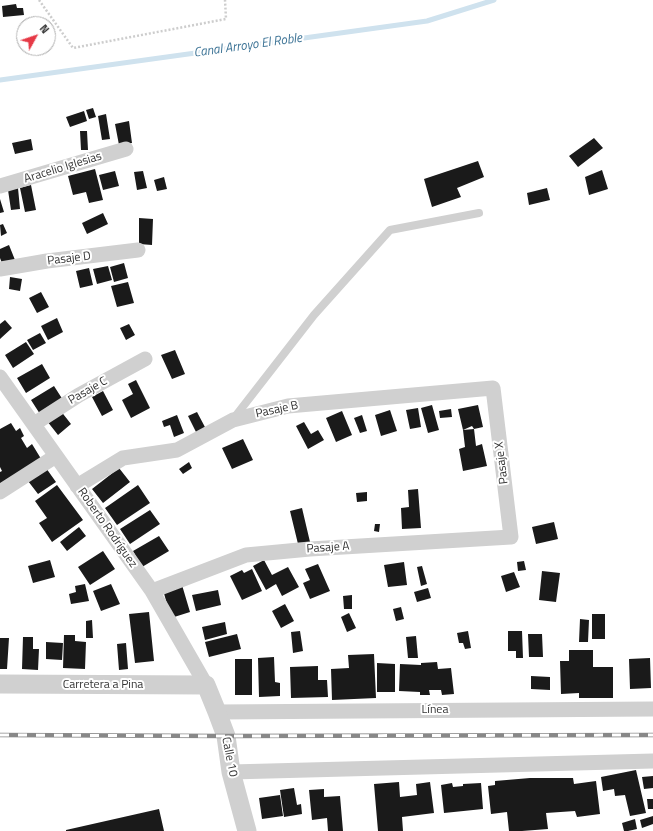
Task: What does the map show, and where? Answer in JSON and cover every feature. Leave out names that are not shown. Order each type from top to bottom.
[{"type":"street","name":"Aracelio Iglesias","points":[[0,186],[126,149]]},
{"type":"street","name":"Pasaje D","points":[[0,269],[47,261],[138,250]]},
{"type":"street","name":"Pasaje C","points":[[34,424],[79,395],[145,359]]},
{"type":"street","name":"Roberto Rodríguez","points":[[0,377],[152,591],[206,685]]},
{"type":"street","name":"Pasaje B","points":[[77,486],[123,458],[177,450],[233,420],[288,406],[493,388]]},
{"type":"street","name":"Pasaje X","points":[[493,388],[511,537]]},
{"type":"street","points":[[0,492],[56,456]]},
{"type":"street","name":"Pasaje A","points":[[152,591],[246,555],[310,549],[511,537]]},
{"type":"street","name":"Carretera a Pina","points":[[0,684],[206,685]]},
{"type":"street","name":"Calle 10","points":[[206,685],[226,736],[232,772],[247,831]]},
{"type":"street","name":"Línea","points":[[217,712],[653,709]]},
{"type":"street","points":[[232,772],[653,762]]},
{"type":"lane","points":[[233,420],[314,315],[390,230],[479,213]]},
{"type":"path","points":[[39,0],[72,48],[226,19],[225,0]]},
{"type":"building","points":[[16,4],[17,8],[23,8],[24,15],[3,17],[2,6]]},
{"type":"building","points":[[93,108],[96,117],[89,119],[86,110]]},
{"type":"building","points":[[84,111],[87,121],[70,127],[66,117]]},
{"type":"building","points":[[106,114],[110,139],[102,140],[98,116]]},
{"type":"building","points":[[129,121],[132,143],[119,145],[115,124]]},
{"type":"building","points":[[80,131],[87,131],[88,150],[81,150]]},
{"type":"building","points":[[594,138],[603,148],[578,167],[569,156]]},
{"type":"building","points":[[31,139],[33,150],[15,154],[12,143]]},
{"type":"building","points":[[478,161],[484,177],[457,188],[461,197],[432,207],[424,179]]},
{"type":"building","points":[[95,169],[103,200],[89,203],[86,192],[73,195],[68,176]]},
{"type":"building","points":[[602,170],[608,189],[589,195],[585,177]]},
{"type":"building","points":[[115,171],[119,186],[103,190],[99,175]]},
{"type":"building","points":[[143,171],[147,188],[137,190],[134,172]]},
{"type":"building","points":[[164,177],[167,189],[157,191],[154,180]]},
{"type":"building","points":[[31,185],[36,210],[25,212],[20,188]]},
{"type":"building","points":[[18,188],[20,209],[11,210],[8,190]]},
{"type":"building","points":[[547,188],[550,200],[529,205],[527,193]]},
{"type":"building","points":[[0,199],[4,212],[0,213]]},
{"type":"building","points":[[103,213],[108,224],[87,234],[82,223]]},
{"type":"building","points":[[139,218],[153,219],[152,245],[139,244]]},
{"type":"building","points":[[3,224],[7,233],[1,236],[0,225]]},
{"type":"building","points":[[9,245],[15,260],[3,266],[0,258],[0,249]]},
{"type":"building","points":[[124,263],[128,278],[114,282],[110,267]]},
{"type":"building","points":[[108,266],[112,280],[97,284],[93,269]]},
{"type":"building","points":[[89,268],[93,285],[80,288],[76,271]]},
{"type":"building","points":[[10,277],[22,279],[20,291],[9,289]]},
{"type":"building","points":[[128,282],[134,303],[117,307],[111,286]]},
{"type":"building","points":[[41,292],[49,307],[37,313],[29,298]]},
{"type":"building","points":[[57,318],[63,332],[48,340],[41,326]]},
{"type":"building","points":[[5,320],[12,328],[0,339],[0,324]]},
{"type":"building","points":[[129,324],[135,335],[126,340],[120,328]]},
{"type":"building","points":[[40,333],[46,343],[33,350],[27,340]]},
{"type":"building","points":[[26,342],[34,354],[13,368],[5,355]]},
{"type":"building","points":[[175,350],[185,374],[172,379],[161,355]]},
{"type":"building","points":[[42,364],[50,378],[26,393],[17,378]]},
{"type":"building","points":[[136,380],[150,408],[131,418],[122,400],[133,394],[128,384]]},
{"type":"building","points":[[54,386],[63,400],[40,414],[31,400]]},
{"type":"building","points":[[103,391],[113,410],[102,416],[92,397]]},
{"type":"building","points":[[432,405],[439,430],[428,433],[421,408]]},
{"type":"building","points":[[478,405],[483,427],[474,429],[472,426],[463,430],[458,409]]},
{"type":"building","points":[[418,408],[421,427],[410,429],[406,410]]},
{"type":"building","points":[[451,409],[452,417],[440,418],[439,411]]},
{"type":"building","points":[[60,410],[71,424],[58,435],[47,421]]},
{"type":"building","points":[[390,410],[397,431],[381,436],[375,415]]},
{"type":"building","points":[[342,411],[352,435],[336,442],[326,418]]},
{"type":"building","points":[[197,412],[206,429],[197,434],[188,416]]},
{"type":"building","points":[[177,415],[184,433],[174,437],[170,425],[164,427],[162,421]]},
{"type":"building","points":[[362,415],[367,431],[360,433],[354,418]]},
{"type":"building","points":[[304,422],[311,434],[318,430],[324,440],[308,449],[296,426]]},
{"type":"building","points":[[11,423],[16,431],[20,428],[24,436],[21,438],[27,448],[32,444],[43,462],[0,486],[0,472],[2,471],[0,467],[0,429]]},
{"type":"building","points":[[474,429],[476,446],[482,444],[487,466],[463,471],[459,449],[465,447],[463,430]]},
{"type":"building","points":[[243,439],[253,460],[232,469],[222,448]]},
{"type":"building","points":[[189,462],[192,468],[183,474],[179,469]]},
{"type":"building","points":[[46,468],[56,482],[38,494],[28,481]]},
{"type":"building","points":[[119,468],[130,482],[103,503],[92,489]]},
{"type":"building","points":[[57,485],[83,520],[52,542],[39,523],[47,518],[35,501]]},
{"type":"building","points":[[138,485],[150,503],[117,525],[105,508]]},
{"type":"building","points":[[418,489],[421,528],[402,529],[401,508],[409,507],[408,490]]},
{"type":"building","points":[[367,492],[367,501],[357,502],[356,493]]},
{"type":"building","points":[[302,508],[310,542],[298,544],[290,511]]},
{"type":"building","points":[[150,510],[160,524],[130,544],[120,529]]},
{"type":"building","points":[[554,522],[558,539],[536,544],[532,527]]},
{"type":"building","points":[[375,524],[380,524],[379,532],[374,531]]},
{"type":"building","points":[[79,527],[86,536],[67,551],[60,542]]},
{"type":"building","points":[[159,536],[169,551],[142,567],[133,551]]},
{"type":"building","points":[[103,551],[115,569],[90,585],[78,567]]},
{"type":"building","points":[[50,560],[55,577],[33,583],[28,566]]},
{"type":"building","points":[[264,560],[272,575],[288,567],[299,587],[282,596],[276,584],[266,590],[253,566]]},
{"type":"building","points":[[524,561],[526,570],[518,571],[517,562]]},
{"type":"building","points":[[404,562],[407,585],[388,587],[384,565]]},
{"type":"building","points":[[318,564],[330,591],[310,599],[303,583],[310,580],[305,569]]},
{"type":"building","points":[[422,566],[427,584],[421,586],[417,567]]},
{"type":"building","points":[[252,569],[262,591],[242,600],[230,576],[242,570],[244,573]]},
{"type":"building","points":[[542,571],[560,573],[556,602],[539,600]]},
{"type":"building","points":[[514,572],[520,587],[506,592],[501,576]]},
{"type":"building","points":[[85,584],[89,601],[71,604],[69,594],[76,592],[75,586]]},
{"type":"building","points":[[111,584],[120,604],[101,611],[93,591]]},
{"type":"building","points":[[182,585],[190,612],[171,618],[163,590]]},
{"type":"building","points":[[428,588],[431,598],[417,602],[414,592]]},
{"type":"building","points":[[218,590],[221,605],[196,611],[192,595]]},
{"type":"building","points":[[352,595],[352,609],[344,609],[343,596]]},
{"type":"building","points":[[285,604],[294,621],[281,628],[272,611]]},
{"type":"building","points":[[401,607],[404,619],[396,621],[393,609]]},
{"type":"building","points":[[149,612],[154,661],[135,663],[129,614]]},
{"type":"building","points":[[349,613],[356,628],[347,632],[341,617]]},
{"type":"building","points":[[592,614],[605,614],[605,639],[592,639]]},
{"type":"building","points":[[580,619],[589,620],[588,642],[579,642]]},
{"type":"building","points":[[92,620],[93,638],[86,638],[86,621]]},
{"type":"building","points":[[225,622],[227,634],[205,640],[202,627]]},
{"type":"building","points":[[300,631],[303,651],[293,653],[291,632]]},
{"type":"building","points":[[468,631],[471,648],[465,649],[463,643],[459,643],[457,633]]},
{"type":"building","points":[[508,631],[522,631],[523,658],[516,658],[516,651],[508,651]]},
{"type":"building","points":[[237,634],[241,649],[209,657],[205,642]]},
{"type":"building","points":[[528,634],[542,634],[543,657],[529,657]]},
{"type":"building","points":[[64,635],[75,635],[75,641],[86,642],[85,669],[63,668]]},
{"type":"building","points":[[416,636],[418,658],[408,658],[406,637]]},
{"type":"building","points":[[23,637],[33,637],[33,649],[39,649],[38,670],[22,669]]},
{"type":"building","points":[[0,638],[9,638],[7,669],[0,669]]},
{"type":"building","points":[[46,642],[63,643],[62,660],[46,659]]},
{"type":"building","points":[[126,643],[128,669],[119,670],[117,644]]},
{"type":"building","points":[[569,650],[593,650],[593,667],[613,667],[613,698],[579,698],[579,693],[561,694],[560,661],[569,661]]},
{"type":"building","points":[[374,654],[376,698],[332,700],[331,669],[349,668],[348,655]]},
{"type":"building","points":[[274,657],[275,682],[280,683],[280,696],[259,697],[258,658]]},
{"type":"building","points":[[650,658],[651,688],[630,689],[629,659]]},
{"type":"building","points":[[235,659],[252,659],[252,695],[235,695]]},
{"type":"building","points":[[437,662],[438,669],[451,668],[454,694],[442,695],[441,690],[429,690],[430,695],[420,695],[420,692],[399,691],[400,664],[421,665],[421,663]]},
{"type":"building","points":[[377,663],[395,664],[395,692],[377,692]]},
{"type":"building","points":[[318,666],[318,680],[327,680],[328,697],[291,698],[290,667]]},
{"type":"building","points":[[531,676],[550,677],[550,690],[531,689]]},
{"type":"building","points":[[636,770],[646,813],[630,816],[625,795],[615,796],[614,789],[603,791],[601,777]]},
{"type":"building","points":[[653,776],[653,788],[644,789],[642,777]]},
{"type":"building","points":[[530,778],[573,778],[574,784],[596,781],[600,814],[577,817],[575,811],[546,813],[548,829],[509,831],[507,812],[491,814],[488,786],[495,785],[495,781]]},
{"type":"building","points":[[399,782],[400,797],[417,795],[416,784],[430,782],[434,813],[402,817],[403,831],[378,831],[374,784]]},
{"type":"building","points":[[452,783],[453,787],[463,786],[463,784],[481,783],[483,809],[444,813],[441,785]]},
{"type":"building","points":[[294,788],[297,805],[301,804],[302,814],[284,817],[280,790]]},
{"type":"building","points":[[324,789],[324,797],[340,796],[343,831],[328,831],[327,818],[312,820],[309,790]]},
{"type":"building","points":[[280,795],[283,816],[262,819],[259,798]]},
{"type":"building","points":[[647,799],[653,799],[653,809],[648,809]]},
{"type":"building","points":[[159,809],[164,831],[66,831],[66,830]]},
{"type":"building","points":[[653,816],[653,824],[642,828],[640,820]]},
{"type":"building","points":[[635,819],[637,829],[624,831],[622,823]]},
{"type":"waterway","name":"Canal Arroyo El Roble","points":[[0,80],[427,21],[494,0]]},
{"type":"railway","points":[[0,735],[653,735]]}]
